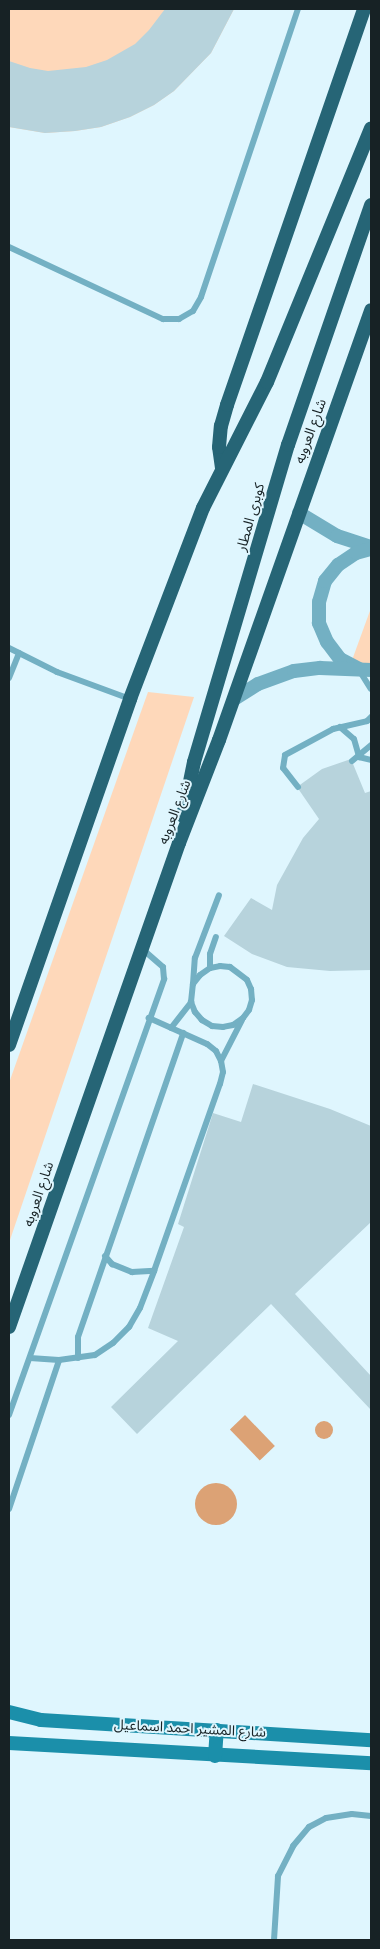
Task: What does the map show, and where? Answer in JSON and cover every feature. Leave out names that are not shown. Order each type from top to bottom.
[{"type":"highway","points":[[222,468],[219,447],[221,426],[227,405],[364,9]]},
{"type":"highway","points":[[9,1045],[130,699],[199,516],[267,382],[371,128]]},
{"type":"highway","name":"كوبرى المطار","points":[[179,843],[194,762],[288,445],[371,205]]},
{"type":"highway","name":"شارع العروبه","points":[[9,1327],[179,843],[234,700],[371,310]]},
{"type":"main road","name":"شارع المشير احمد اسماعيل","points":[[9,1712],[41,1720],[371,1740]]},
{"type":"main road","points":[[215,1756],[217,1730]]},
{"type":"main road","name":"شارع المشير احمد اسماعيل","points":[[9,1743],[215,1756],[371,1763]]},
{"type":"street","points":[[299,513],[337,536],[371,548]]},
{"type":"street","points":[[365,670],[340,659],[327,642],[319,623],[319,602],[326,581],[338,565],[356,553],[371,548]]},
{"type":"street","points":[[234,700],[258,684],[294,671],[320,668],[365,670]]},
{"type":"lane","points":[[9,247],[163,320],[179,319],[193,311],[201,297],[298,9]]},
{"type":"lane","points":[[9,648],[66,676],[130,699]]},
{"type":"lane","points":[[9,678],[18,653]]},
{"type":"lane","points":[[365,670],[371,689]]},
{"type":"lane","points":[[298,787],[283,768],[286,755],[340,727],[367,721],[371,717]]},
{"type":"lane","points":[[340,727],[354,739],[359,757]]},
{"type":"lane","points":[[352,762],[371,745]]},
{"type":"lane","points":[[359,757],[371,760]]},
{"type":"lane","points":[[171,1028],[191,1002],[195,958],[219,894]]},
{"type":"lane","points":[[210,968],[210,954],[216,937]]},
{"type":"lane","points":[[9,1415],[164,979],[164,971],[160,964],[142,949]]},
{"type":"lane","points":[[194,984],[200,974],[210,968],[220,966],[230,967],[247,980],[252,1000],[249,1010],[221,1061]]},
{"type":"lane","points":[[191,1002],[198,1016],[212,1026],[234,1025],[243,1018]]},
{"type":"lane","points":[[30,1358],[59,1360],[95,1354],[114,1343],[129,1327],[140,1308],[154,1271],[220,1084],[223,1072],[221,1061],[216,1051],[207,1044],[150,1018]]},
{"type":"lane","points":[[78,1358],[78,1337],[183,1033]]},
{"type":"lane","points":[[105,1256],[117,1266],[132,1272],[154,1271]]},
{"type":"lane","points":[[9,1509],[59,1360]]},
{"type":"lane","points":[[274,1940],[278,1876],[293,1846],[309,1827],[326,1818],[352,1814],[371,1816]]},
{"type":"shaded area","points":[[9,9],[234,9],[211,53],[174,91],[154,105],[130,117],[101,127],[45,133],[9,127]]},
{"type":"shaded area","points":[[371,608],[371,664],[351,663]]},
{"type":"shaded area","points":[[148,692],[194,697],[9,1243],[9,1083]]},
{"type":"shaded area","points":[[245,1415],[275,1446],[260,1461],[230,1430]]},
{"type":"shaded area","points":[[324,1421],[330,1424],[333,1430],[330,1436],[324,1439],[318,1436],[315,1430],[318,1424]]},
{"type":"shaded area","points":[[216,1483],[231,1489],[237,1504],[231,1519],[216,1525],[201,1519],[195,1504],[201,1489]]},
{"type":"building","points":[[165,9],[234,9],[211,53],[174,91],[154,105],[130,117],[101,127],[45,133],[9,127],[9,61],[30,68],[48,71],[86,67],[107,60],[135,44],[149,30]]},
{"type":"building","points":[[351,759],[365,793],[371,791],[371,970],[330,971],[287,967],[252,954],[224,936],[251,898],[272,910],[277,885],[303,838],[319,819],[297,787],[322,769]]},
{"type":"building","points":[[253,1084],[330,1109],[371,1126],[371,1222],[295,1294],[371,1376],[371,1410],[271,1304],[137,1434],[111,1407],[178,1341],[148,1328],[184,1227],[178,1224],[213,1113],[241,1122]]}]
